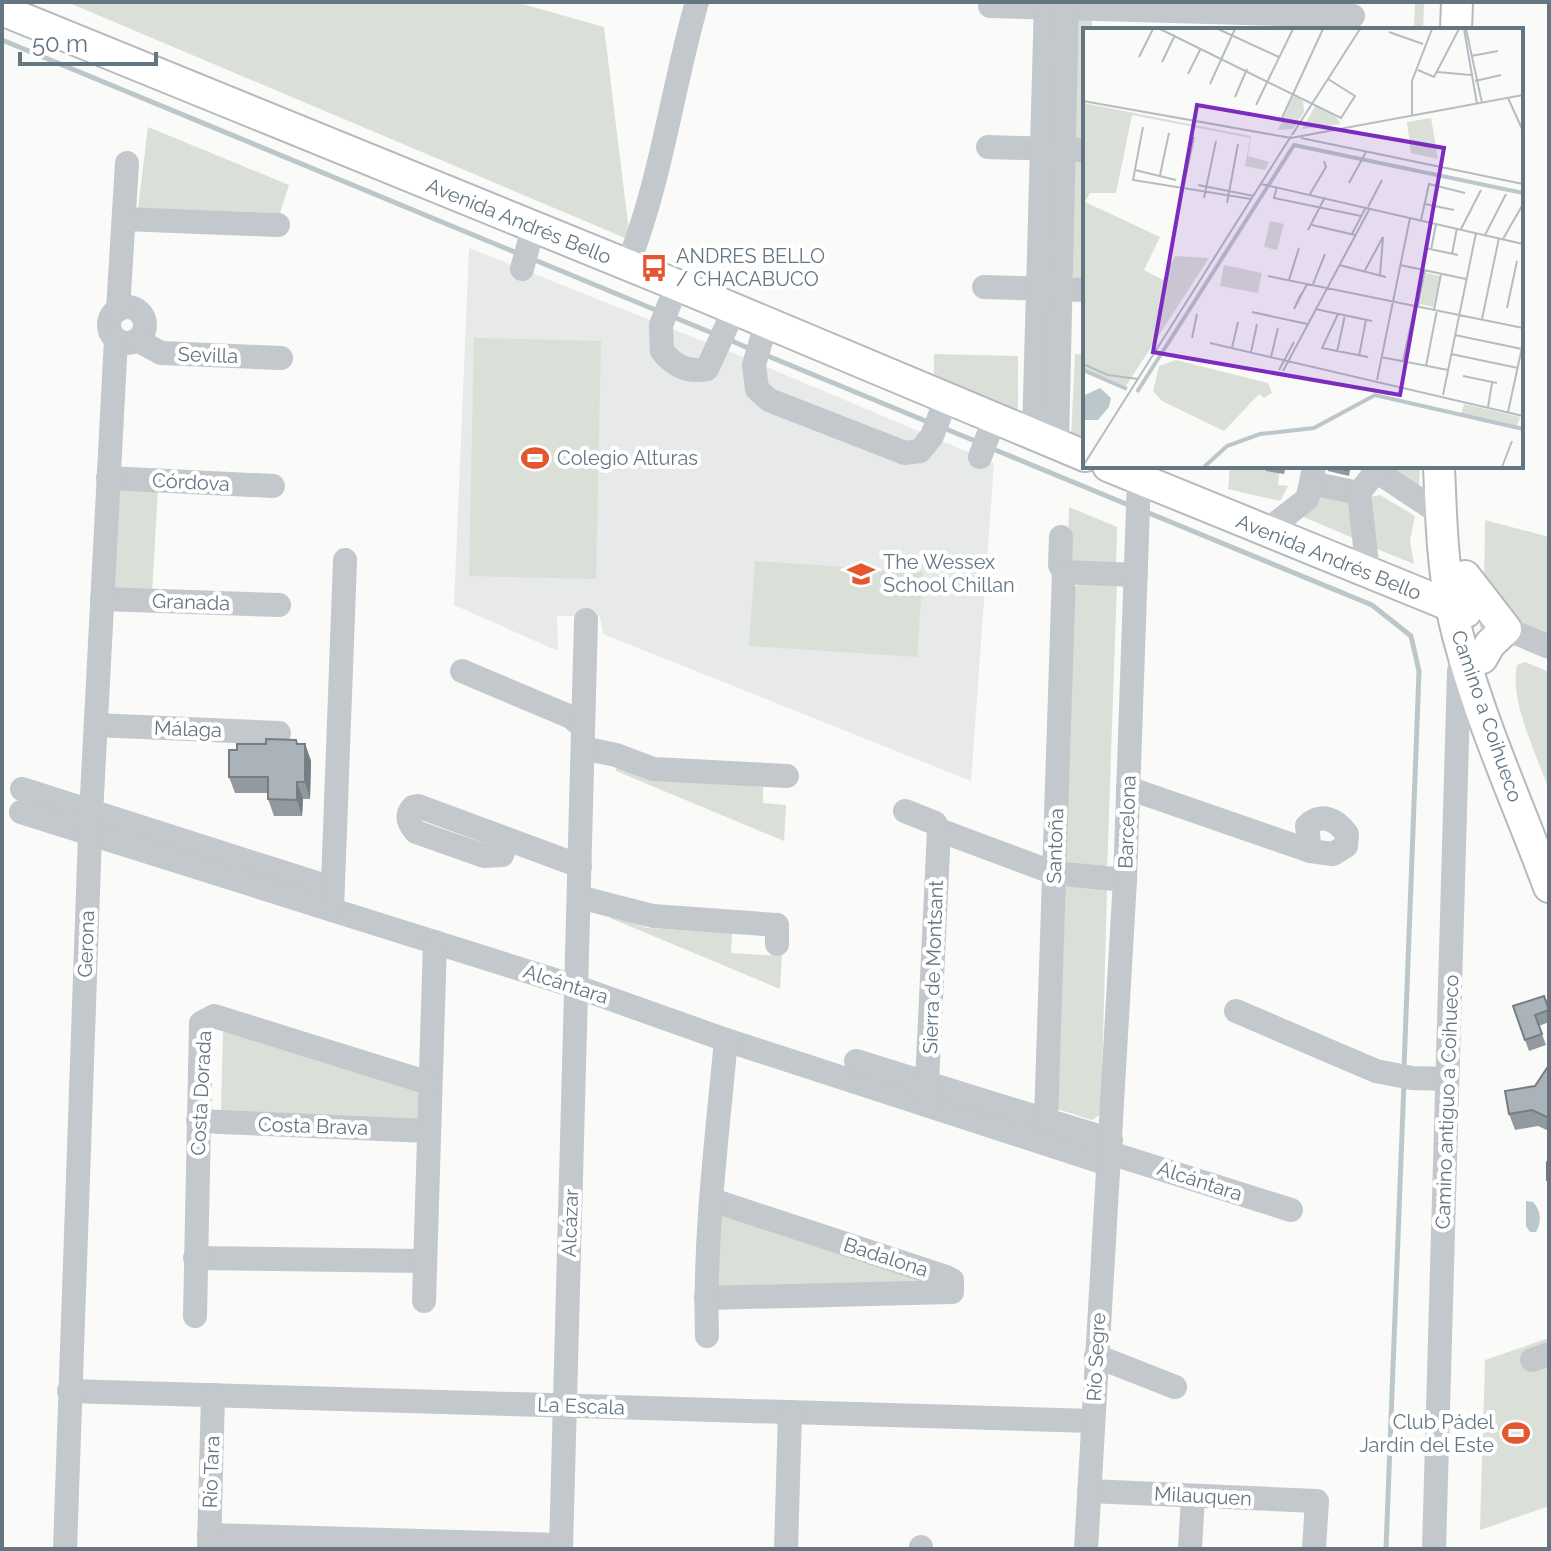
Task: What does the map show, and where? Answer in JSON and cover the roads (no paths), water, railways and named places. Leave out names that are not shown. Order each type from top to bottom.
[{"type":"main road","points":[[1438,28],[1439,2]]},
{"type":"main road","points":[[1456,28],[1457,2]]},
{"type":"main road","name":"Avenida Andrés Bello","points":[[2,10],[627,266],[669,304],[760,344],[947,397],[1083,455]]},
{"type":"main road","name":"Avenida Andrés Bello","points":[[1111,468],[1139,490],[1266,531],[1461,611]]},
{"type":"main road","points":[[1420,594],[1437,594],[1441,590],[1444,553],[1439,468]]},
{"type":"main road","points":[[1457,468],[1465,576],[1461,611]]},
{"type":"main road","points":[[1444,553],[1461,611]]},
{"type":"main road","points":[[1465,576],[1506,629],[1474,658]]},
{"type":"main road","name":"Camino a Coihueco","points":[[1461,611],[1496,750],[1549,887]]},
{"type":"street","points":[[627,266],[643,227],[697,2]]},
{"type":"street","points":[[1046,439],[1049,289],[1064,149],[1057,5]]},
{"type":"street","points":[[990,6],[1057,5],[1353,16]]},
{"type":"street","points":[[988,147],[1064,149]]},
{"type":"street","name":"Gerona","points":[[65,1549],[91,822],[108,478],[126,340],[109,324],[118,310],[127,163]]},
{"type":"street","points":[[124,219],[278,225]]},
{"type":"street","points":[[522,269],[533,228]]},
{"type":"street","points":[[984,287],[1083,290]]},
{"type":"street","points":[[669,304],[662,351],[684,368],[707,369],[726,329]]},
{"type":"street","name":"Sevilla","points":[[126,340],[161,353],[281,358]]},
{"type":"street","points":[[760,344],[757,389],[761,395],[905,453],[920,451],[932,436],[947,397]]},
{"type":"street","points":[[980,457],[995,417]]},
{"type":"street","points":[[1368,573],[1359,493],[1376,468],[1441,514]]},
{"type":"street","points":[[1266,531],[1307,499],[1313,474],[1359,493]]},
{"type":"street","name":"Córdova","points":[[108,478],[273,486]]},
{"type":"street","name":"Barcelona","points":[[1109,1152],[1125,880],[1139,490]]},
{"type":"street","name":"Santoña","points":[[1046,1120],[1064,572],[1060,565],[1061,537]]},
{"type":"street","points":[[332,899],[345,560]]},
{"type":"street","points":[[1064,572],[1136,575]]},
{"type":"street","name":"Granada","points":[[102,599],[279,605]]},
{"type":"street","name":"Avenida Andrés Bello","points":[[1461,611],[1549,647]]},
{"type":"street","name":"Alcázar","points":[[561,1547],[586,620]]},
{"type":"street","name":"Camino antiguo a Coihueco","points":[[1434,1549],[1459,666],[1474,658]]},
{"type":"street","points":[[462,671],[571,717],[583,737],[616,755],[653,769],[787,776]]},
{"type":"street","name":"Málaga","points":[[96,725],[279,733]]},
{"type":"street","points":[[1128,788],[1310,851]]},
{"type":"street","name":"Alcántara","points":[[22,800],[332,899],[435,942],[577,987],[726,1040],[927,1093],[1046,1120],[1109,1152]]},
{"type":"street","points":[[905,811],[935,823],[939,830],[1054,873],[1125,880]]},
{"type":"street","name":"Sierra de Montsant","points":[[927,1093],[939,830]]},
{"type":"street","points":[[507,839],[580,866]]},
{"type":"street","points":[[579,897],[653,916],[777,925],[777,944]]},
{"type":"street","points":[[424,1301],[435,942]]},
{"type":"street","points":[[1236,1011],[1376,1071],[1447,1079]]},
{"type":"street","name":"Costa Dorada","points":[[195,1316],[201,1023],[214,1016],[429,1083]]},
{"type":"street","points":[[707,1336],[712,1200],[726,1040]]},
{"type":"street","name":"Alcántara","points":[[856,1061],[927,1093],[1291,1210]]},
{"type":"street","name":"Costa Brava","points":[[198,1121],[427,1131]]},
{"type":"street","name":"Río Segre","points":[[1086,1549],[1109,1152]]},
{"type":"street","name":"Badalona","points":[[706,1298],[952,1292],[952,1280],[946,1277],[712,1200]]},
{"type":"street","points":[[195,1258],[423,1261]]},
{"type":"street","points":[[1096,1356],[1175,1387]]},
{"type":"street","name":"La Escala","points":[[69,1391],[1092,1421]]},
{"type":"street","name":"Río Tara","points":[[209,1542],[213,1395]]},
{"type":"street","points":[[786,1549],[790,1412]]},
{"type":"street","name":"Milauquen","points":[[1089,1491],[1317,1501],[1314,1549]]},
{"type":"street","points":[[1190,1549],[1193,1496]]},
{"type":"street","points":[[209,1542],[561,1547]]},
{"type":"waterway","points":[[2,40],[517,253]]},
{"type":"waterway","points":[[530,258],[658,311]]},
{"type":"waterway","points":[[671,316],[717,335]]},
{"type":"waterway","points":[[730,340],[750,349]]},
{"type":"waterway","points":[[763,354],[928,422]]},
{"type":"waterway","points":[[941,427],[980,443]]},
{"type":"waterway","points":[[993,449],[1131,506]]},
{"type":"waterway","points":[[1144,511],[1372,605],[1411,636],[1419,671],[1404,1068]]},
{"type":"waterway","points":[[1386,1549],[1404,1082]]},
{"type":"place","name":"ANDRES BELLO / CHACABUCO","points":[[654,268]]},
{"type":"place","name":"Colegio Alturas","points":[[535,458]]},
{"type":"place","name":"The Wessex School Chillan","points":[[861,574]]},
{"type":"place","name":"Club Pádel Jardín del Este","points":[[1516,1433]]}]
